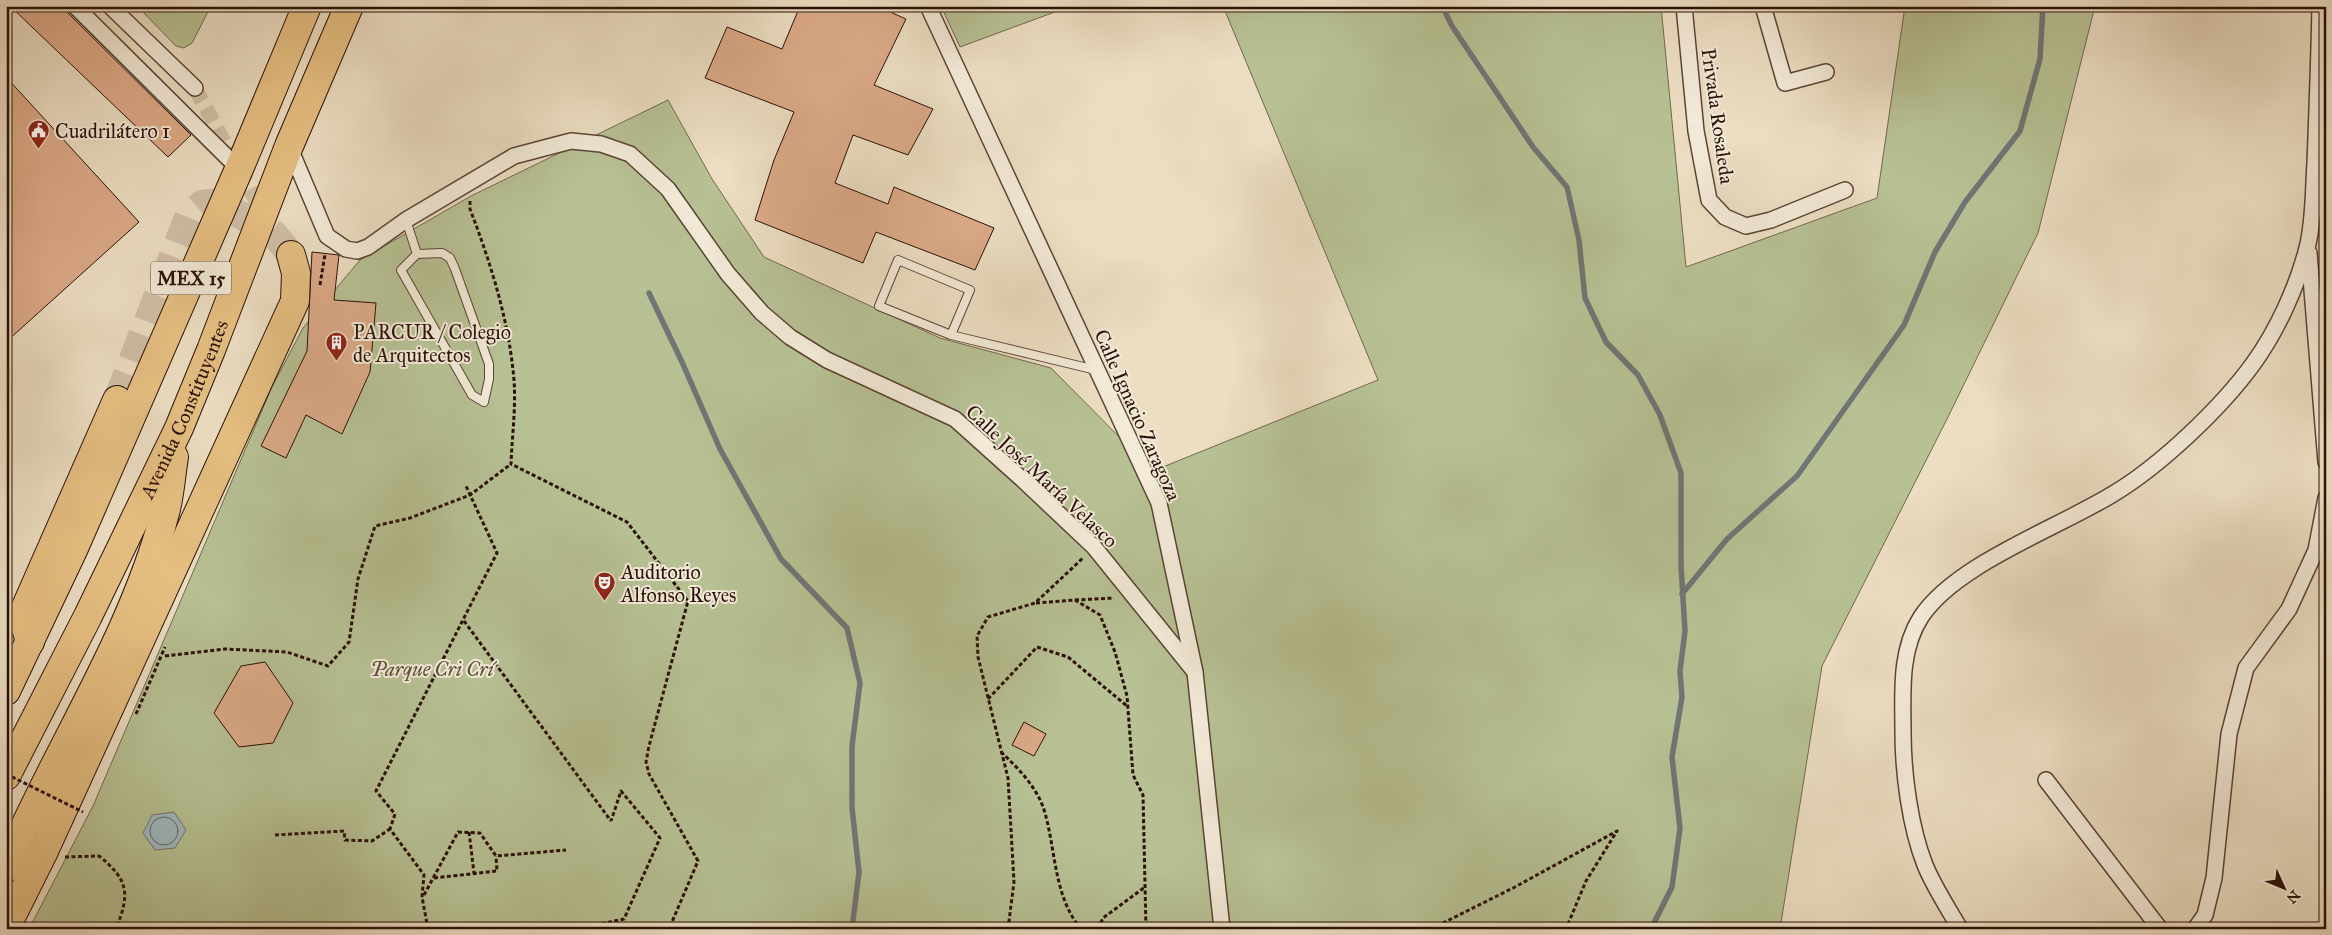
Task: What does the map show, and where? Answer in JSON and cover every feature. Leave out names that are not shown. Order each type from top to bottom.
[{"type":"highway","name":"MEX 15","points":[[6,691],[78,539],[239,169],[307,6]]},
{"type":"highway","name":"Avenida Constituyentes","points":[[6,775],[88,616],[179,428],[289,146],[349,6]]},
{"type":"highway","points":[[6,927],[44,851],[295,300],[297,285],[291,255]]},
{"type":"highway","points":[[30,642],[26,628],[25,609],[117,400]]},
{"type":"highway","points":[[6,868],[124,629],[146,576],[166,511],[179,428]]},
{"type":"street","points":[[75,6],[239,169]]},
{"type":"street","points":[[110,6],[195,88]]},
{"type":"street","name":"Calle Ignacio Zaragoza","points":[[928,6],[1159,503],[1195,672],[1222,929]]},
{"type":"street","name":"Privada Rosaleda","points":[[1684,6],[1696,131],[1709,200],[1725,217],[1746,226],[1771,220],[1845,190]]},
{"type":"street","points":[[1763,6],[1785,83],[1826,72]]},
{"type":"street","points":[[1960,929],[1925,864],[1911,813],[1903,759],[1904,658],[1919,619],[1935,599],[1977,568],[2113,494],[2141,476],[2221,402],[2253,364],[2273,330],[2299,276],[2308,244],[2312,208],[2320,6]]},
{"type":"street","name":"Calle José María Velasco","points":[[289,146],[328,236],[346,249],[357,250],[368,247],[406,220],[514,156],[571,141],[602,144],[630,154],[668,189],[728,274],[762,314],[790,337],[827,360],[955,418],[1094,547],[1195,672]]},
{"type":"street","points":[[2308,244],[2326,462]]},
{"type":"street","points":[[2195,929],[2205,916],[2214,878],[2229,734],[2246,668],[2289,609],[2316,550],[2326,498]]},
{"type":"street","points":[[2046,780],[2160,929]]},
{"type":"lane","points":[[406,220],[417,254]]},
{"type":"lane","points":[[417,254],[442,254],[450,258],[455,269],[489,364],[489,379],[484,402],[472,395],[401,270],[417,254]]},
{"type":"lane","points":[[951,335],[970,290],[898,260],[879,306],[951,335],[1096,370]]},
{"type":"path","points":[[469,182],[470,209],[493,271],[514,381],[511,464]]},
{"type":"path","points":[[164,656],[225,649],[287,652],[328,666],[349,642],[358,579],[375,526],[410,518],[470,495],[511,464]]},
{"type":"path","points":[[511,464],[627,522],[688,601],[653,728],[646,762],[649,774],[698,861],[668,929]]},
{"type":"path","points":[[275,835],[344,831],[345,840],[372,841],[390,829],[395,814],[376,791],[464,621],[497,552],[466,486]]},
{"type":"path","points":[[1035,603],[1094,547]]},
{"type":"path","points":[[1008,929],[1014,882],[1008,778],[978,657],[977,636],[988,617],[1035,603],[1117,598],[1132,594]]},
{"type":"path","points":[[1075,600],[1100,615],[1115,652],[1127,696],[1133,774],[1144,795],[1146,929]]},
{"type":"path","points":[[464,621],[611,821],[621,791],[660,838],[624,918],[576,929]]},
{"type":"path","points":[[988,699],[1037,646],[1068,657],[1127,706]]},
{"type":"path","points":[[1001,751],[1027,777],[1045,811],[1062,894],[1081,929]]},
{"type":"path","points":[[6,775],[83,812]]},
{"type":"path","points":[[390,829],[424,875],[422,898],[428,929]]},
{"type":"path","points":[[1431,929],[1515,887],[1617,831],[1586,881],[1566,929]]},
{"type":"path","points":[[422,898],[458,832],[480,833],[496,856],[497,871],[433,878]]},
{"type":"path","points":[[469,832],[474,873]]},
{"type":"path","points":[[496,856],[566,850]]},
{"type":"path","points":[[59,858],[99,856],[115,869],[124,887],[125,906],[116,929]]},
{"type":"path","points":[[1098,929],[1103,918],[1145,886]]},
{"type":"green space","points":[[137,6],[211,6],[192,43],[184,48],[176,46]]},
{"type":"green space","points":[[941,6],[1071,6],[960,47]]},
{"type":"green space","name":"Parque Cri Crí","points":[[1223,6],[1661,6],[1686,267],[1877,198],[1905,6],[2095,6],[2038,233],[1947,419],[1822,666],[1780,929],[29,929],[93,806],[272,387],[303,328],[360,260],[471,196],[668,100],[712,179],[764,257],[940,338],[1051,368],[1153,471],[1378,380]]},
{"type":"water","points":[[174,812],[186,830],[175,848],[155,850],[143,833],[152,815]]},
{"type":"building","points":[[10,6],[66,6],[68,13],[191,135],[168,157]]},
{"type":"building","points":[[800,6],[877,6],[906,19],[874,85],[933,109],[908,155],[853,135],[835,183],[888,204],[894,187],[994,228],[975,270],[876,232],[863,263],[755,220],[774,160],[794,112],[705,78],[727,27],[782,49]]},
{"type":"building","name":"Cuadrilátero 1","points":[[6,77],[139,222],[6,342]]},
{"type":"building","name":"PARCUR / Colegio de Arquitectos","points":[[312,252],[339,255],[334,300],[376,303],[370,372],[342,434],[306,415],[286,458],[261,446],[307,351]]},
{"type":"building","points":[[265,662],[293,703],[273,743],[239,747],[214,713],[241,666]]},
{"type":"building","points":[[1024,722],[1046,734],[1034,756],[1012,745]]},
{"type":"waterway","points":[[1442,6],[1452,26],[1533,147],[1567,187],[1579,240],[1585,298],[1606,342],[1638,375],[1660,415],[1681,473],[1681,565],[1685,631],[1680,671],[1682,697],[1672,757],[1680,828],[1672,887],[1651,929]]},
{"type":"waterway","points":[[1682,594],[1727,539],[1797,476],[1904,325],[1935,252],[1965,202],[2020,131],[2040,59],[2043,6]]},
{"type":"waterway","points":[[649,293],[720,449],[781,559],[847,628],[860,683],[852,746],[852,808],[859,872],[852,929]]},
{"type":"tunnel","points":[[195,88],[274,234]]},
{"type":"tunnel","points":[[117,400],[189,215],[202,204],[218,202],[274,234],[291,255]]},
{"type":"place","name":"Cuadrilátero 1","points":[[39,150]]},
{"type":"place","name":"PARCUR / Colegio de Arquitectos","points":[[337,362]]},
{"type":"place","name":"Auditorio Alfonso Reyes","points":[[605,602]]}]
